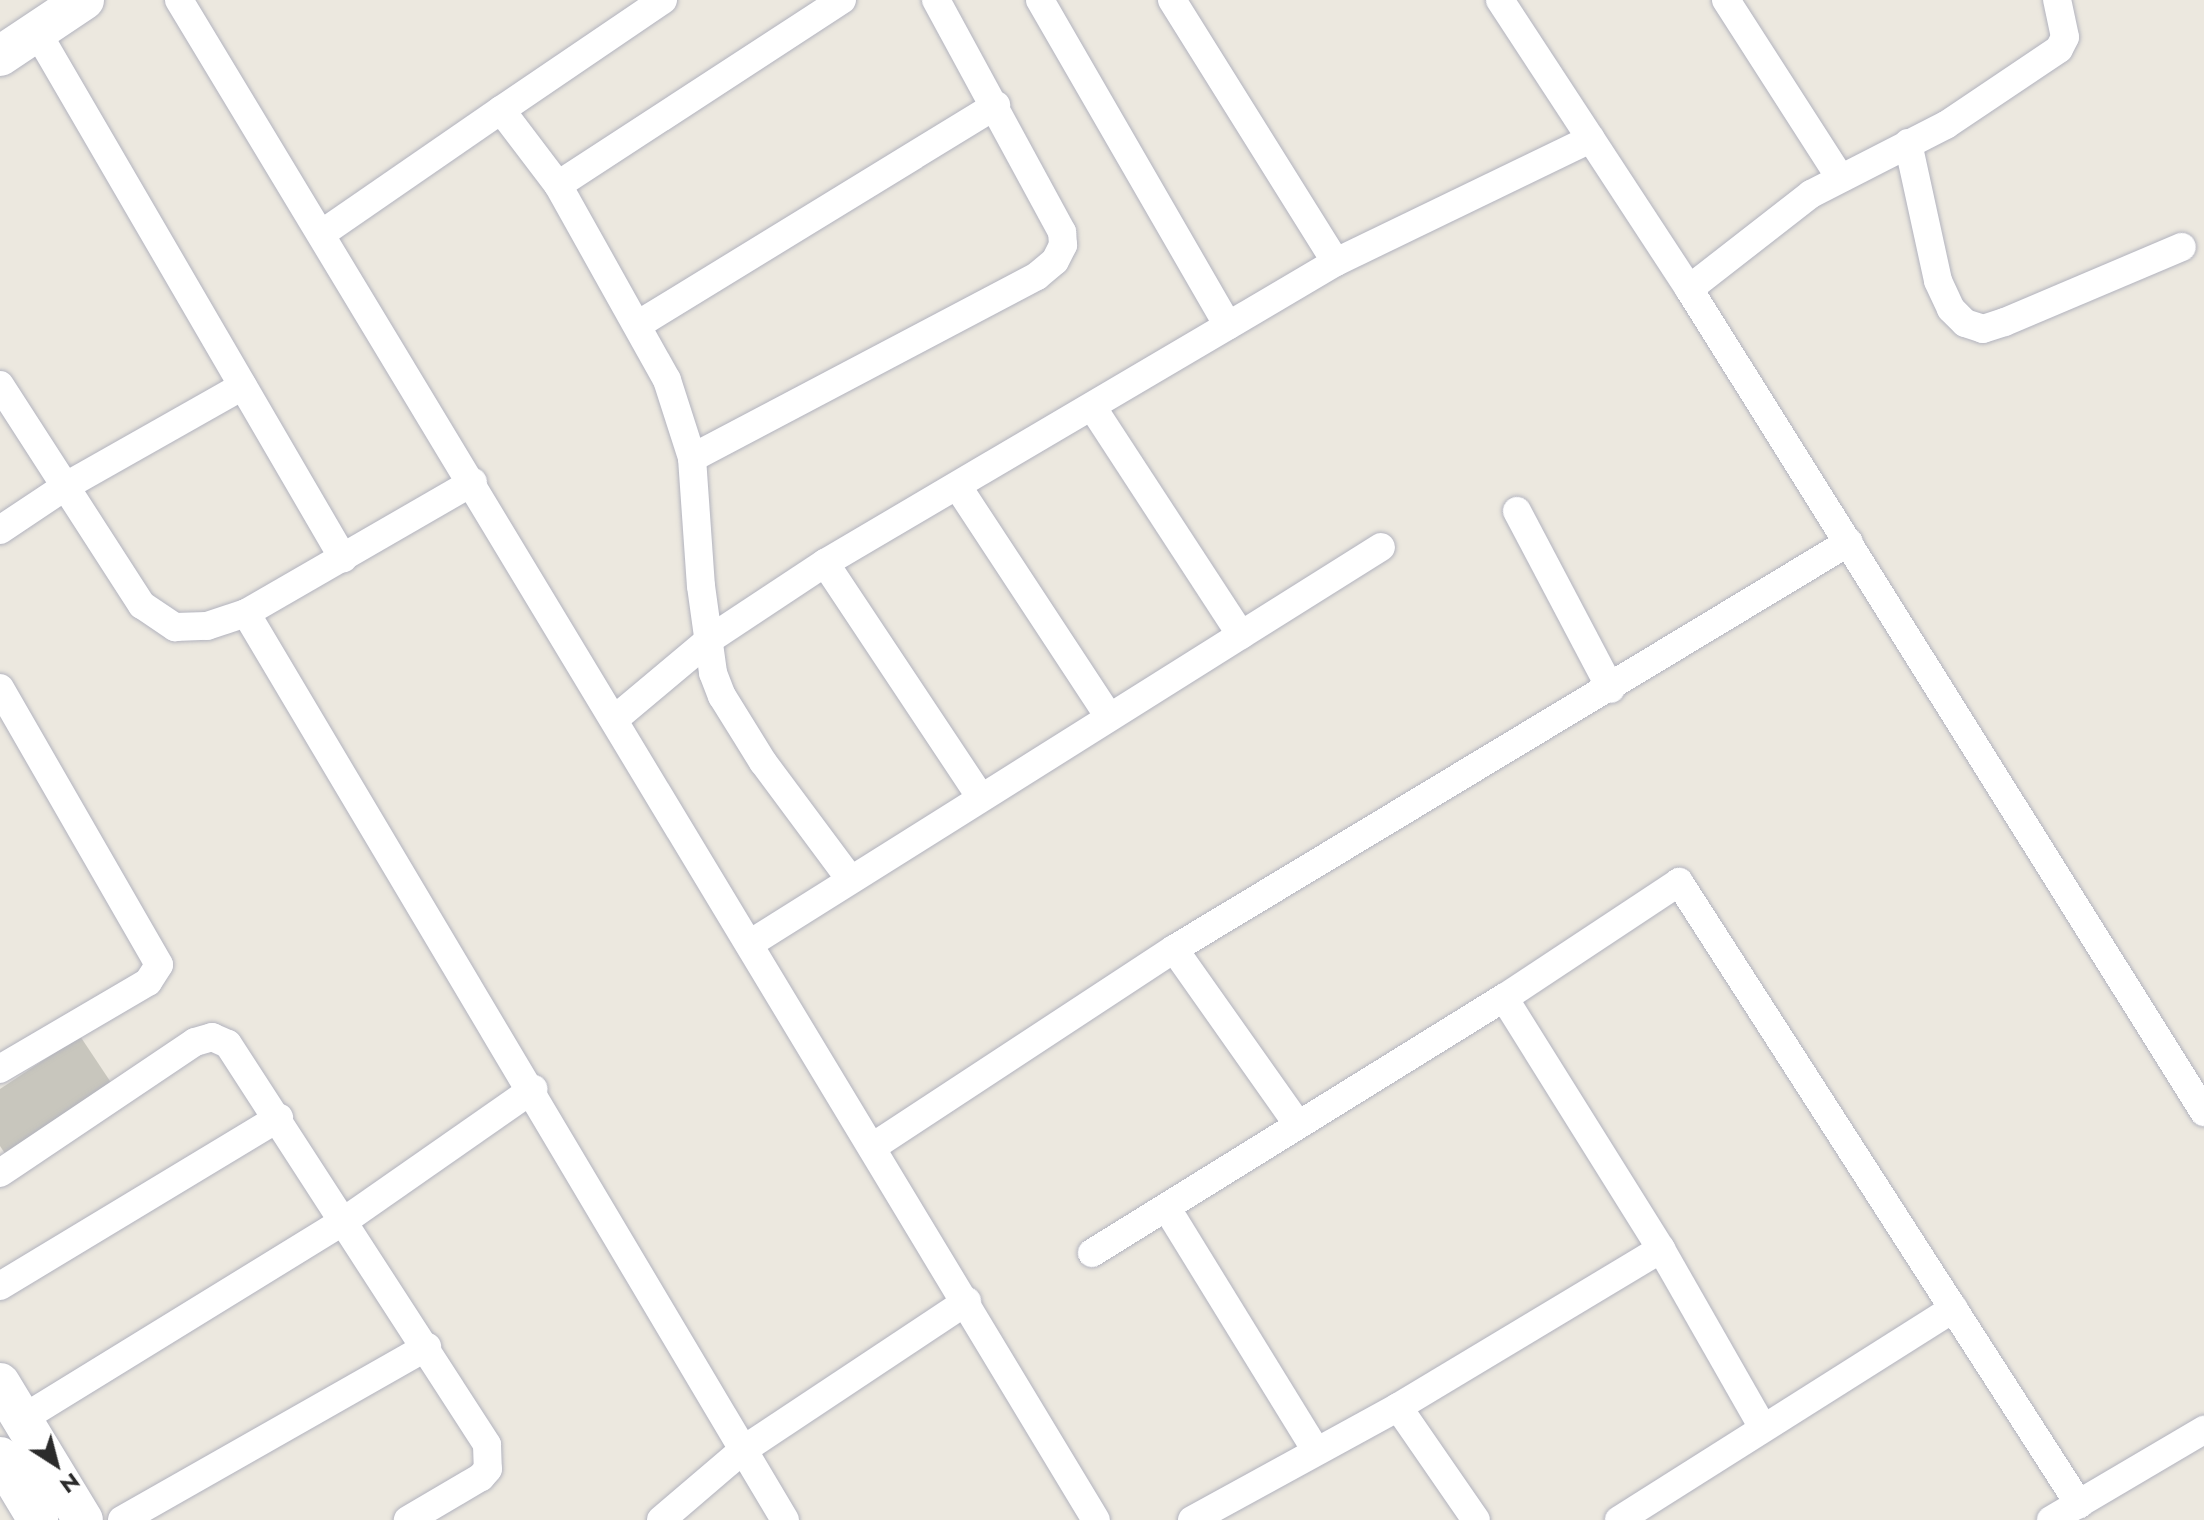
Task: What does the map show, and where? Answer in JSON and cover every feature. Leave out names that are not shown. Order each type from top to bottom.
[{"type":"street","points":[[0,56],[84,0]]},
{"type":"street","points":[[179,0],[324,232],[1096,1520]]},
{"type":"street","points":[[324,232],[663,0]]},
{"type":"street","points":[[558,185],[842,0]]},
{"type":"street","points":[[692,458],[1037,276],[1055,261],[1063,245],[1062,232],[996,105],[936,0]]},
{"type":"street","points":[[1040,0],[1228,326]]},
{"type":"street","points":[[1172,0],[1336,262]]},
{"type":"street","points":[[1500,0],[1689,289],[2204,1112]]},
{"type":"street","points":[[1727,0],[1839,176]]},
{"type":"street","points":[[1689,289],[1839,176],[1946,125],[2059,49],[2065,37],[2057,0]]},
{"type":"street","points":[[37,32],[343,558]]},
{"type":"street","points":[[639,324],[996,105]]},
{"type":"street","points":[[501,110],[558,185],[639,324],[667,380],[692,458],[713,673],[736,722],[850,879]]},
{"type":"street","points":[[616,718],[710,639],[825,563],[1093,408],[1336,262],[1591,139]]},
{"type":"street","points":[[1908,143],[1938,281],[1951,309],[1965,323],[1983,329],[2005,322],[2182,247]]},
{"type":"street","points":[[0,385],[142,605],[175,627],[207,626],[246,613],[473,482]]},
{"type":"street","points":[[0,530],[66,486],[243,386]]},
{"type":"street","points":[[1093,408],[1241,635]]},
{"type":"street","points":[[958,487],[1108,715]]},
{"type":"street","points":[[1517,511],[1611,689]]},
{"type":"street","points":[[874,1146],[1174,949],[1611,689],[1849,542]]},
{"type":"street","points":[[751,943],[1108,715],[1381,547]]},
{"type":"street","points":[[825,563],[980,796]]},
{"type":"street","points":[[246,613],[533,1089],[785,1520]]},
{"type":"street","points":[[0,688],[159,965],[148,982],[0,1069]]},
{"type":"street","points":[[1092,1253],[1168,1210],[1298,1125],[1504,998],[1679,882],[2079,1504]]},
{"type":"street","points":[[1174,949],[1298,1125]]},
{"type":"street","points":[[1504,998],[1661,1249],[1762,1426]]},
{"type":"street","points":[[0,1173],[195,1042],[212,1037],[228,1044],[427,1347],[487,1445],[489,1463],[481,1477],[408,1520]]},
{"type":"street","points":[[22,1419],[344,1221],[533,1089]]},
{"type":"street","points":[[0,1286],[279,1118]]},
{"type":"street","points":[[1168,1210],[1316,1451]]},
{"type":"street","points":[[1192,1520],[1398,1407],[1661,1249]]},
{"type":"street","points":[[661,1520],[743,1450],[967,1301]]},
{"type":"street","points":[[1619,1520],[1762,1426],[1954,1308]]},
{"type":"street","points":[[122,1520],[427,1347]]},
{"type":"street","points":[[0,1383],[83,1520]]},
{"type":"street","points":[[1398,1407],[1476,1520]]},
{"type":"street","points":[[2051,1520],[2204,1430]]},
{"type":"street","points":[[0,1457],[38,1520]]},
{"type":"building","points":[[80,1036],[114,1087],[8,1158],[0,1146],[0,1089]]}]
